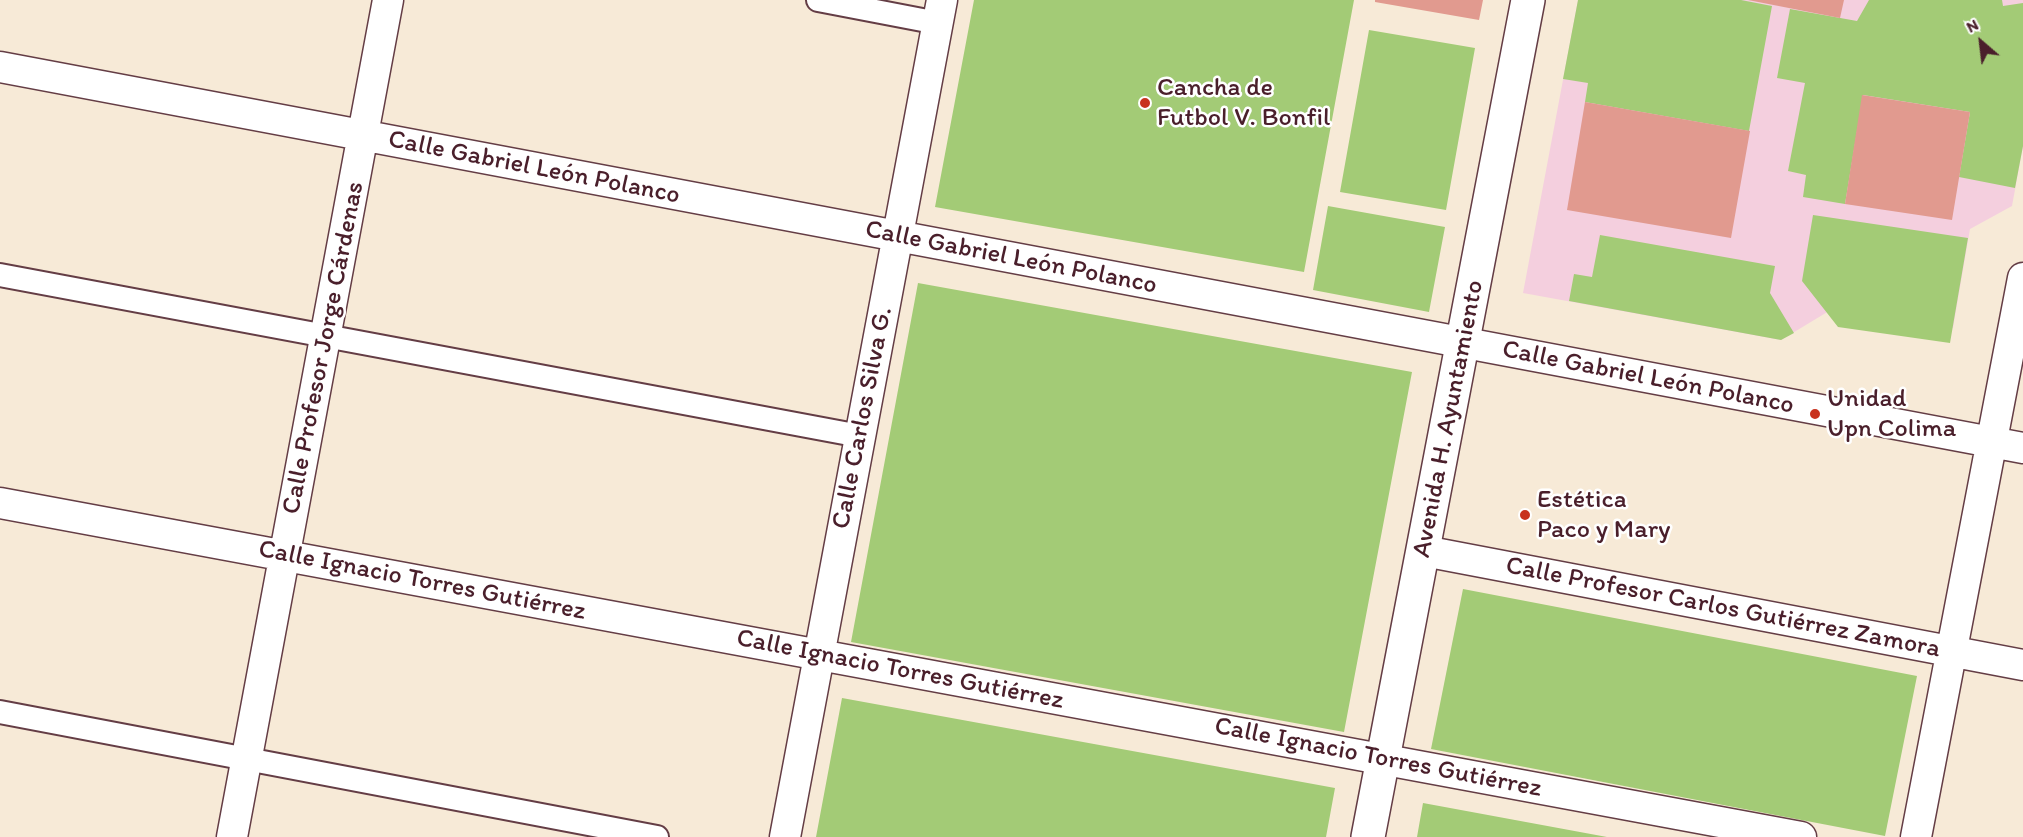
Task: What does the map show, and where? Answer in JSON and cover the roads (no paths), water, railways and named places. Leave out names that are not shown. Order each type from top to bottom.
[{"type":"street","name":"Calle Profesor Jorge Cárdenas","points":[[232,837],[388,0]]},
{"type":"street","points":[[818,0],[940,12]]},
{"type":"street","name":"Avenida H. Ayuntamiento","points":[[1368,837],[1528,0]]},
{"type":"street","name":"Calle Carlos Silva G.","points":[[785,837],[940,12]]},
{"type":"street","name":"Calle Gabriel León Polanco","points":[[0,67],[2023,448]]},
{"type":"street","points":[[0,275],[860,436]]},
{"type":"street","points":[[1916,837],[2023,278]]},
{"type":"street","name":"Calle Ignacio Torres Gutiérrez","points":[[0,503],[1801,837]]},
{"type":"street","name":"Calle Profesor Carlos Gutiérrez Zamora","points":[[1424,551],[2023,664]]},
{"type":"street","points":[[0,712],[657,837]]},
{"type":"place","name":"Cancha de Futbol V. Bonfil","points":[[1145,103]]},
{"type":"place","name":"Unidad Upn Colima","points":[[1815,414]]},
{"type":"place","name":"Estética Paco y Mary","points":[[1525,515]]}]
